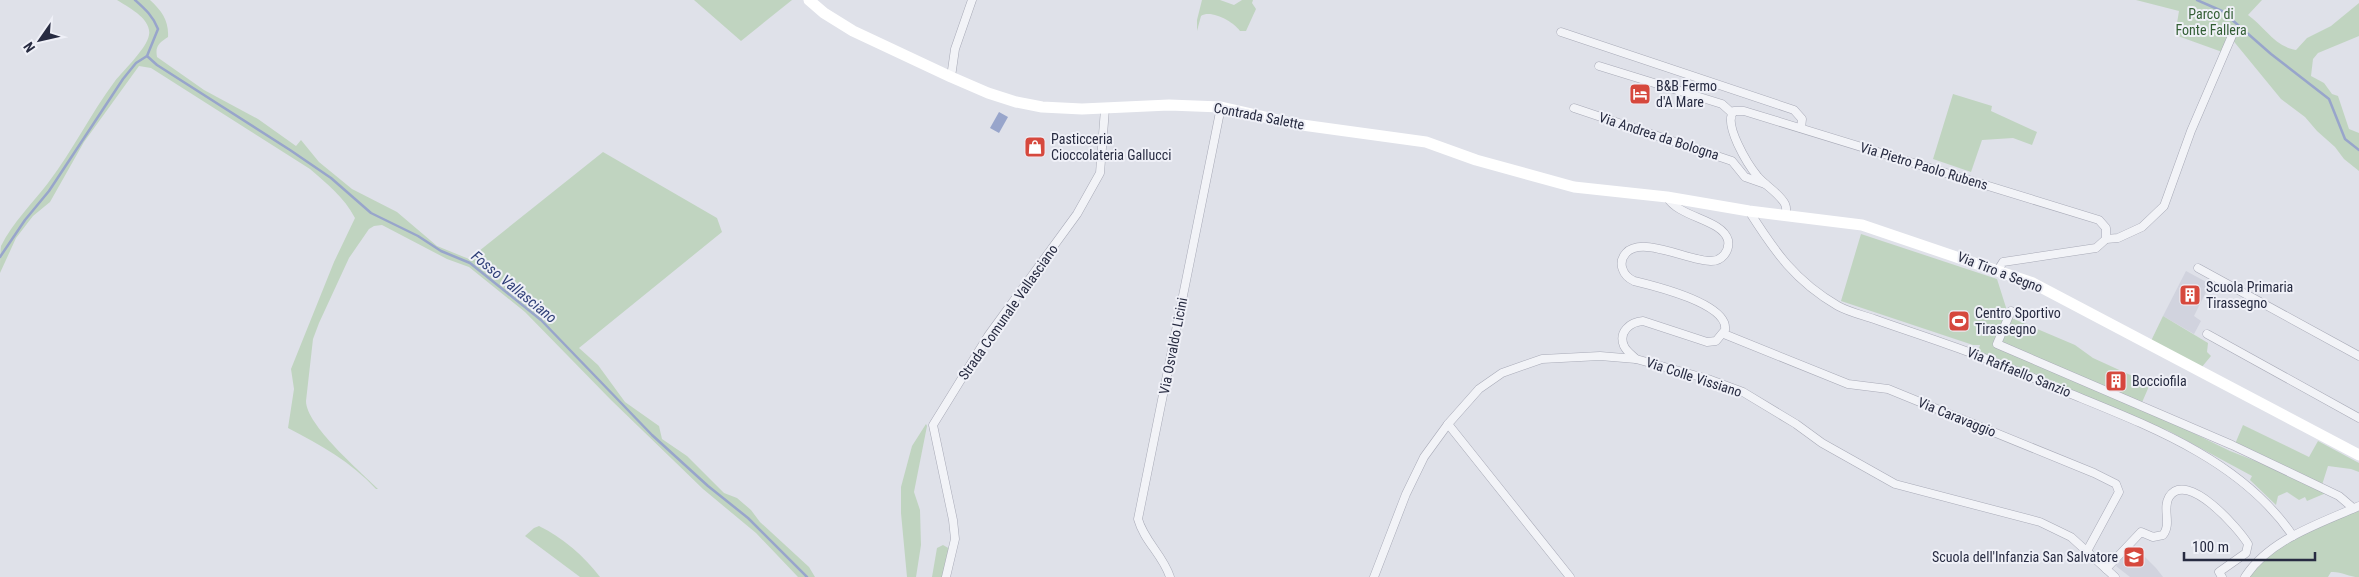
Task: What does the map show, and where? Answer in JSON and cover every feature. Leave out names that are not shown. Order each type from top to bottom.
[{"type":"main road","name":"Contrada Salette","points":[[809,0],[824,13],[853,30],[988,94],[1016,102],[1042,107],[1105,108],[1168,105],[1221,107],[1295,124],[1426,142],[1476,160],[1574,187],[1667,197]]},
{"type":"main road","name":"Via Tiro a Segno","points":[[1667,197],[1749,212],[1862,224],[2033,283],[2359,455]]},
{"type":"street","points":[[951,77],[955,49],[972,0]]},
{"type":"street","points":[[1998,270],[2003,262],[2096,248],[2106,239],[2118,238],[2142,227],[2164,206],[2191,131],[2234,31]]},
{"type":"street","points":[[1561,32],[1794,110],[1802,119],[1800,128]]},
{"type":"street","points":[[1599,66],[1722,104],[1732,113],[1730,122],[1749,165],[1784,202],[1786,216]]},
{"type":"street","name":"Via Osvaldo Licini","points":[[1170,577],[1162,558],[1141,530],[1138,519],[1221,107]]},
{"type":"street","name":"Strada Comunale Vallasciano","points":[[946,577],[955,539],[954,520],[933,425],[988,336],[1077,214],[1100,172],[1105,108]]},
{"type":"street","name":"Via Andrea da Bologna","points":[[1574,108],[1732,161],[1745,177],[1765,184]]},
{"type":"street","name":"Via Pietro Paolo Rubens","points":[[1732,113],[1742,110],[2099,220],[2106,228],[2106,239]]},
{"type":"street","points":[[1636,359],[1624,347],[1623,338],[1628,327],[1637,322],[1643,321],[1707,342],[1716,341],[1724,334],[1725,322],[1718,313],[1699,302],[1631,279],[1623,270],[1624,256],[1629,250],[1636,247],[1661,249],[1707,261],[1715,261],[1725,254],[1728,244],[1725,234],[1720,229],[1674,206],[1667,197]]},
{"type":"street","name":"Via Raffaello Sanzio","points":[[1749,212],[1772,249],[1785,265],[1803,282],[1839,307],[1977,354],[2150,426],[2236,475],[2264,499],[2293,536]]},
{"type":"street","points":[[2198,268],[2359,356]]},
{"type":"street","points":[[2011,311],[1997,344],[2232,445],[2338,496],[2356,507]]},
{"type":"street","name":"Via Caravaggio","points":[[1724,334],[1848,384],[1888,389],[2094,473],[2116,484],[2119,492],[2088,552]]},
{"type":"street","points":[[2207,334],[2359,418]]},
{"type":"street","name":"Via Colle Vissiano","points":[[1374,577],[1406,494],[1424,457],[1448,424],[1479,389],[1502,373],[1521,364],[1542,358],[1600,356],[1636,359],[1708,379],[1743,392],[1796,424],[1822,443],[1895,484],[2040,522],[2071,537],[2115,577]]},
{"type":"street","points":[[1448,424],[1570,577]]},
{"type":"street","points":[[2106,569],[2141,532],[2156,538],[2165,533],[2169,497],[2175,492],[2184,490],[2200,496],[2213,504],[2248,544],[2246,553],[2217,576]]},
{"type":"street","points":[[2244,577],[2265,554],[2293,536],[2356,507]]},
{"type":"shaded area","points":[[2186,271],[2210,284],[2194,316],[2201,321],[2194,334],[2163,316]]},
{"type":"shaded area","name":"Scuola dell'Infanzia San Salvatore","points":[[2133,545],[2163,577],[2130,577],[2116,566]]},
{"type":"green space","points":[[117,0],[150,0],[161,12],[166,21],[168,37],[158,45],[157,57],[204,90],[258,119],[296,146],[301,140],[319,162],[352,189],[397,212],[437,246],[469,259],[603,152],[717,218],[722,232],[579,348],[598,365],[625,402],[659,426],[662,439],[687,456],[724,493],[737,498],[751,510],[760,522],[809,567],[815,577],[798,577],[756,533],[703,489],[611,400],[525,312],[469,267],[447,259],[382,225],[369,229],[349,258],[319,323],[313,339],[306,401],[308,411],[324,435],[378,489],[335,455],[288,428],[294,389],[291,369],[334,262],[355,218],[340,197],[310,169],[151,68],[139,66],[84,142],[50,202],[33,216],[16,238],[0,273],[1,246],[6,237],[42,191],[106,93],[140,52],[147,40],[149,29],[147,24],[133,10]]},
{"type":"green space","points":[[694,0],[792,0],[741,41]]},
{"type":"green space","points":[[1202,0],[1220,0],[1234,5],[1242,0],[1253,0],[1252,3],[1256,9],[1246,31],[1240,31],[1228,20],[1216,15],[1205,14],[1201,16],[1197,31],[1197,20]]},
{"type":"green space","name":"Parco di Fonte Fallera","points":[[2136,0],[2262,0],[2248,15],[2276,41],[2296,50],[2307,38],[2331,26],[2359,3],[2359,36],[2318,53],[2313,59],[2311,76],[2324,83],[2332,94],[2338,96],[2349,129],[2359,133],[2359,171],[2344,159],[2335,147],[2305,117],[2281,99],[2231,38],[2225,53],[2175,35],[2179,11]]},
{"type":"green space","points":[[1953,94],[1992,106],[1991,111],[2037,132],[2032,145],[2013,138],[1982,140],[1971,172],[1933,159]]},
{"type":"green space","name":"Centro Sportivo Tirassegno","points":[[1861,234],[1997,279],[2009,317],[2075,345],[2093,358],[2150,384],[2140,407],[2230,451],[2281,471],[2326,493],[2307,501],[2305,497],[2299,500],[2287,492],[2278,496],[2276,505],[2250,480],[2252,476],[2167,430],[2149,426],[1977,354],[1980,345],[1973,345],[1841,301]]},
{"type":"green space","points":[[2163,316],[2208,343],[2207,352],[2211,356],[2201,368],[2151,341]]},
{"type":"green space","points":[[926,424],[914,492],[920,510],[921,545],[916,577],[907,577],[901,513],[901,487],[912,446]]},
{"type":"green space","points":[[2243,425],[2309,457],[2318,441],[2359,463],[2359,472],[2328,466],[2322,485],[2235,444]]},
{"type":"green space","points":[[2359,510],[2359,577],[2331,572],[2328,577],[2250,577],[2259,565],[2284,545]]},
{"type":"green space","points":[[539,526],[572,548],[600,577],[580,577],[525,536]]},
{"type":"green space","points":[[943,545],[950,549],[942,577],[932,577],[937,548]]},
{"type":"water","points":[[999,112],[1008,117],[999,133],[990,128]]},
{"type":"waterway","name":"Fosso Vallasciano","points":[[135,0],[151,16],[158,29],[147,56],[157,65],[331,178],[371,213],[418,236],[441,251],[470,263],[541,320],[652,435],[708,486],[748,518],[807,577]]},
{"type":"waterway","points":[[2197,0],[2222,11],[2271,54],[2329,99],[2345,139],[2359,150]]},
{"type":"waterway","points":[[0,257],[25,220],[49,191],[123,79],[136,63],[147,56]]},
{"type":"place","name":"B&B Fermo d'A Mare","points":[[1640,94]]},
{"type":"place","name":"Pasticceria Cioccolateria Gallucci","points":[[1035,147]]},
{"type":"place","name":"Scuola Primaria Tirassegno","points":[[2190,295]]},
{"type":"place","name":"Centro Sportivo Tirassegno","points":[[1959,321]]},
{"type":"place","name":"Bocciofila","points":[[2116,381]]},
{"type":"place","name":"Scuola dell'Infanzia San Salvatore","points":[[2134,557]]}]
